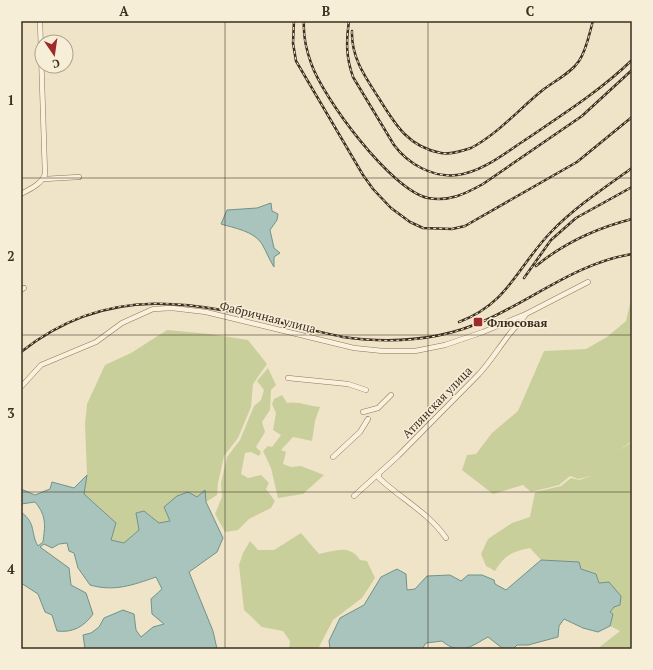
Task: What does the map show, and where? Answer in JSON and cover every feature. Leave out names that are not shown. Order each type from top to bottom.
[{"type":"street","points":[[40,21],[44,179]]},
{"type":"street","points":[[21,194],[44,179],[80,177]]},
{"type":"street","name":"Фабричная улица","points":[[21,387],[41,364],[96,342],[122,323],[153,309],[172,308],[206,312],[323,341],[383,351],[415,351],[445,345],[526,314],[588,282]]},
{"type":"street","name":"Атлянская улица","points":[[354,496],[379,475],[492,360],[502,344],[522,321],[526,314]]},
{"type":"street","points":[[288,378],[348,384],[366,390]]},
{"type":"street","points":[[363,412],[378,408],[391,395]]},
{"type":"street","points":[[333,457],[360,432],[368,419]]},
{"type":"street","points":[[379,475],[379,478],[386,485],[404,497],[436,524],[446,538]]},
{"type":"green space","points":[[632,295],[632,441],[618,451],[632,442],[632,649],[597,649],[620,631],[610,626],[613,614],[610,612],[614,607],[599,583],[596,574],[581,569],[579,562],[541,560],[530,548],[509,555],[502,561],[495,571],[486,566],[481,554],[488,539],[512,523],[530,517],[535,492],[561,486],[571,478],[579,480],[591,476],[578,479],[570,476],[559,485],[531,492],[523,485],[493,494],[462,470],[467,455],[476,454],[492,433],[518,411],[544,351],[586,349],[607,337],[626,321]]},
{"type":"green space","points":[[167,330],[210,334],[248,340],[267,364],[253,384],[251,407],[238,438],[224,456],[217,495],[206,502],[204,491],[197,497],[164,507],[170,521],[159,523],[144,511],[136,513],[139,530],[125,543],[111,540],[98,508],[84,494],[87,475],[85,424],[87,404],[105,365],[131,353]]},
{"type":"green space","points":[[268,368],[276,385],[271,390],[270,410],[262,422],[265,432],[256,447],[261,452],[259,456],[251,452],[245,453],[241,474],[248,478],[261,475],[269,483],[266,489],[275,501],[271,508],[249,519],[238,530],[225,532],[215,514],[222,497],[221,483],[227,457],[240,440],[254,406],[261,400],[264,390],[257,381]]},
{"type":"green space","points":[[282,395],[287,403],[300,403],[320,407],[315,421],[312,441],[293,437],[281,450],[286,452],[283,464],[291,467],[301,466],[324,475],[303,494],[278,498],[271,468],[263,451],[268,446],[272,447],[281,435],[273,430],[276,413],[272,404],[274,399]]},
{"type":"green space","points":[[301,533],[319,554],[336,550],[347,550],[356,555],[360,560],[367,561],[375,578],[362,598],[333,620],[318,649],[289,649],[290,641],[283,631],[262,627],[244,610],[239,565],[243,553],[250,541],[258,550],[274,550]]},
{"type":"water","points":[[271,203],[272,211],[278,214],[277,220],[270,230],[274,248],[280,253],[274,257],[274,267],[262,244],[254,236],[221,224],[227,210],[257,208]]},
{"type":"water","points":[[87,475],[84,494],[116,523],[111,540],[124,543],[139,530],[136,513],[144,511],[159,523],[170,521],[164,507],[177,496],[188,492],[197,497],[205,490],[206,502],[223,538],[217,552],[189,572],[213,631],[217,649],[85,649],[83,635],[91,633],[99,627],[104,618],[123,610],[134,614],[136,630],[141,637],[153,627],[164,624],[152,614],[151,599],[162,589],[156,577],[131,585],[115,588],[90,585],[78,568],[74,553],[69,551],[67,543],[59,544],[52,548],[44,544],[40,547],[69,568],[71,585],[86,593],[93,614],[82,626],[68,631],[57,631],[52,615],[45,612],[38,594],[21,583],[21,512],[26,516],[31,525],[38,546],[43,542],[45,526],[42,512],[35,502],[21,504],[21,489],[35,495],[50,489],[52,482],[74,488]]},
{"type":"water","points":[[541,560],[579,562],[581,569],[596,574],[599,583],[609,582],[621,596],[620,605],[614,607],[610,612],[613,614],[610,626],[598,632],[583,628],[564,619],[559,626],[558,637],[528,645],[517,645],[513,649],[502,648],[488,637],[470,647],[460,649],[448,646],[442,641],[426,643],[422,649],[330,649],[329,641],[340,618],[364,605],[381,577],[397,569],[406,574],[407,590],[415,589],[427,576],[450,575],[461,581],[468,575],[482,575],[494,580],[495,584],[506,590]]},
{"type":"railway","points":[[294,21],[293,43],[296,61],[363,175],[373,189],[391,208],[410,222],[423,228],[452,229],[465,226],[577,162],[632,117]]},
{"type":"railway","points":[[304,21],[305,42],[311,63],[329,98],[360,141],[378,161],[413,191],[428,198],[450,198],[470,191],[483,184],[582,116],[632,70]]},
{"type":"railway","points":[[349,21],[347,49],[353,77],[394,145],[400,152],[414,164],[430,172],[439,174],[457,175],[466,173],[493,161],[580,102],[607,82],[632,60]]},
{"type":"railway","points":[[352,31],[352,41],[360,67],[398,127],[404,134],[420,146],[441,153],[448,153],[471,148],[490,136],[535,96],[572,69],[584,52],[593,21]]},
{"type":"railway","points":[[459,322],[490,305],[511,283],[539,245],[560,223],[590,198],[632,168]]},
{"type":"railway","points":[[524,278],[551,240],[576,218],[632,187]]},
{"type":"railway","points":[[536,266],[558,250],[581,237],[632,219]]},
{"type":"railway","points":[[21,352],[60,327],[99,311],[138,304],[178,304],[218,309],[343,337],[380,340],[416,339],[469,327],[504,311],[575,273],[593,265],[632,254]]},
{"type":"place","name":"Флюсовая","points":[[478,322]]}]
